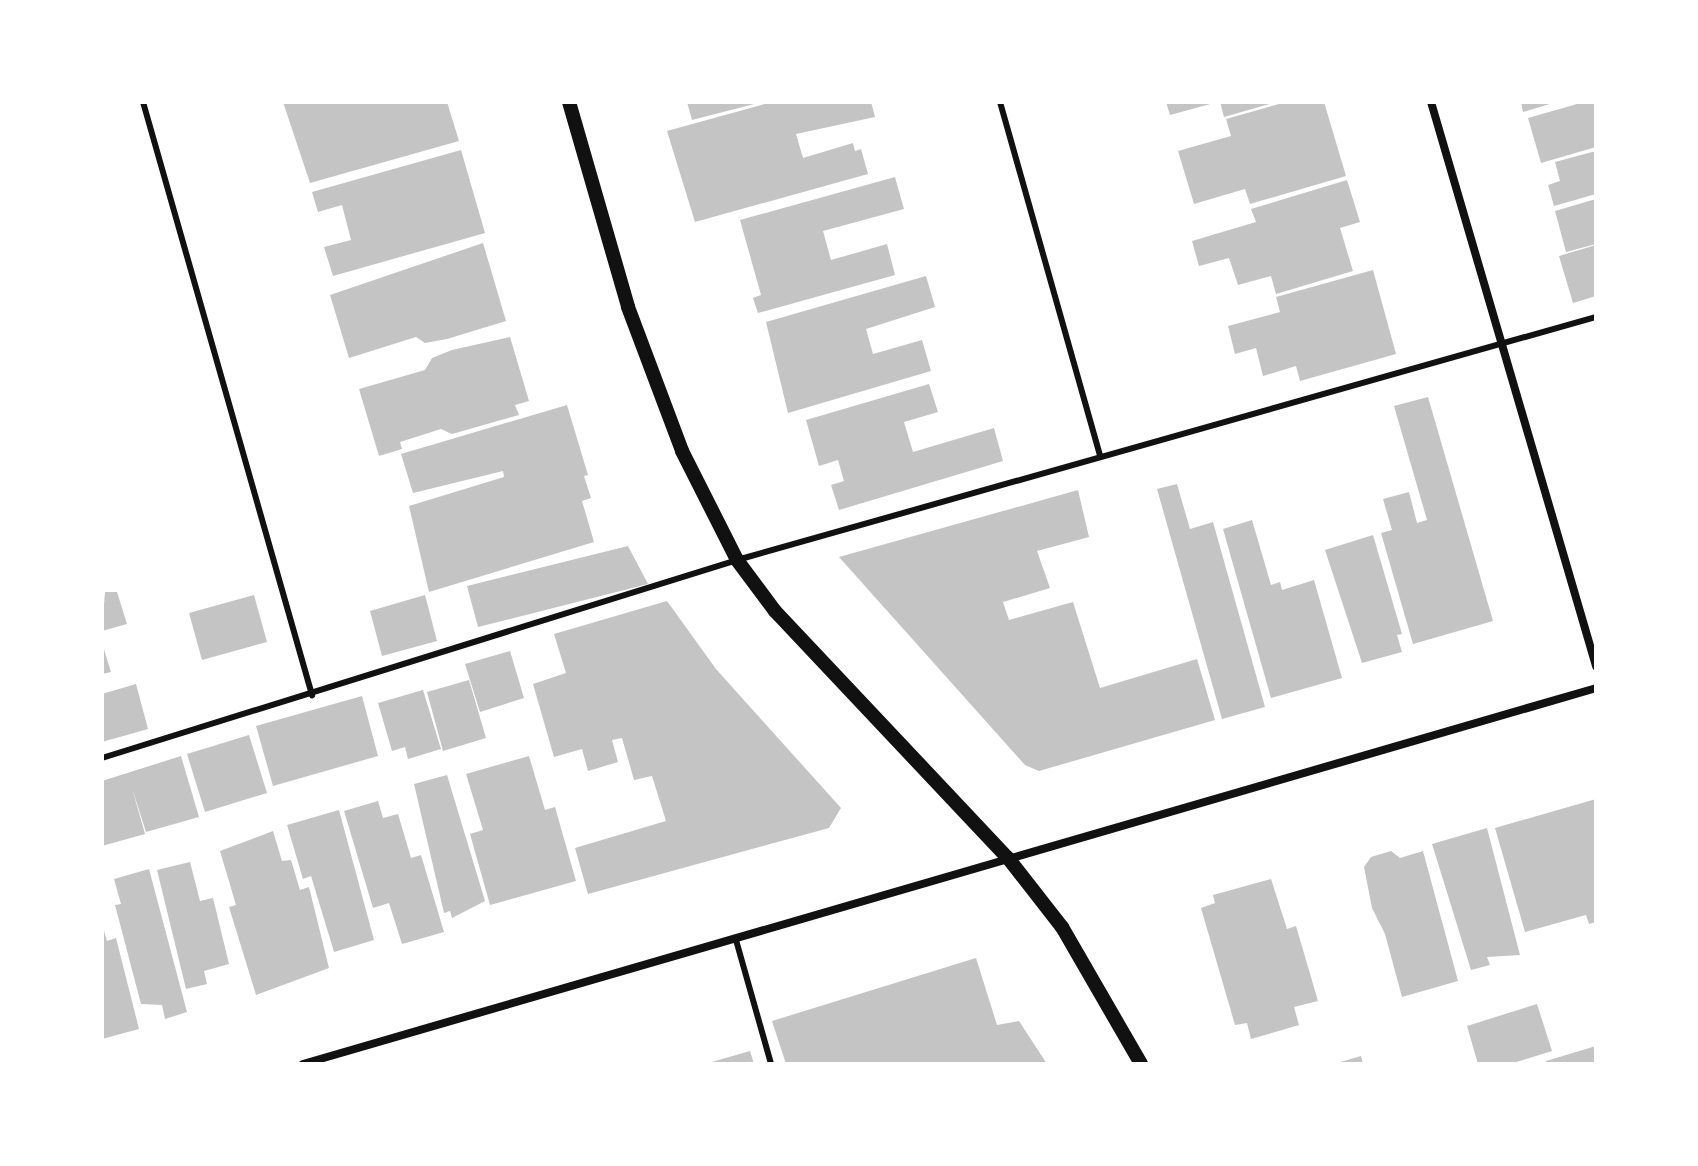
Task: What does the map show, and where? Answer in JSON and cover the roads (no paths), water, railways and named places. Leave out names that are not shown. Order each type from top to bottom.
[{"type":"street","points":[[569,102],[628,307],[693,478],[737,560],[775,611],[1008,858],[1062,927],[1141,1064]]},
{"type":"street","points":[[1431,102],[1596,666]]},
{"type":"street","points":[[303,1064],[1596,688]]},
{"type":"lane","points":[[143,102],[312,695]]},
{"type":"lane","points":[[1000,102],[1100,455]]},
{"type":"lane","points":[[102,758],[737,560],[1596,317]]},
{"type":"lane","points":[[736,940],[771,1064]]}]
